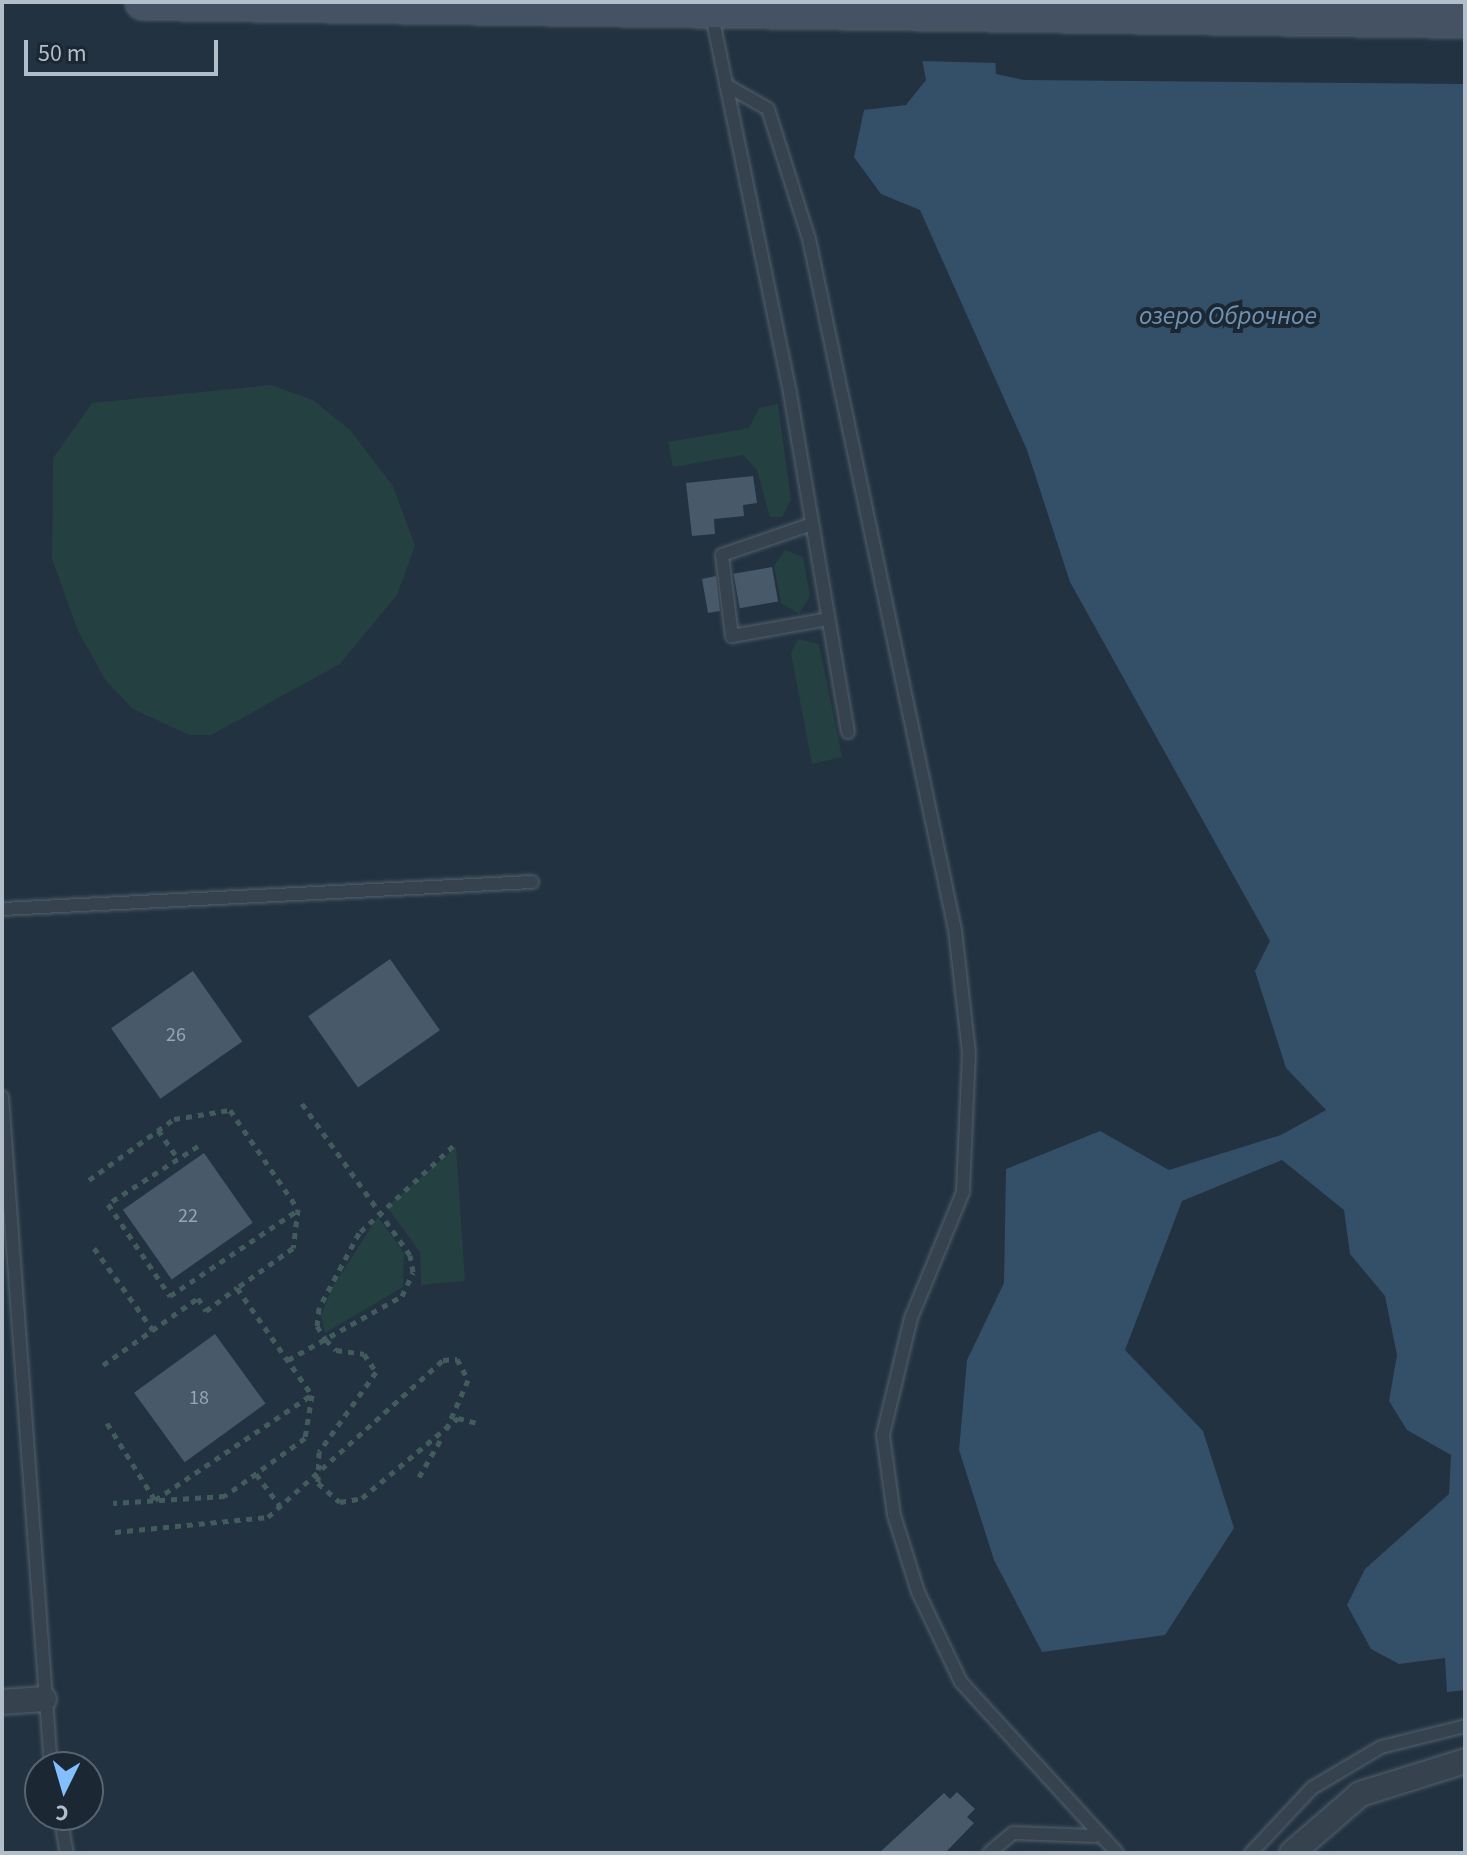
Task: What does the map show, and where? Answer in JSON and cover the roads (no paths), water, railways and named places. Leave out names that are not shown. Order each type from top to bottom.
[{"type":"main road","points":[[143,2],[710,5],[845,11],[1465,20]]},
{"type":"street","points":[[2,1702],[44,1699]]},
{"type":"street","points":[[1292,1853],[1360,1794],[1465,1761]]},
{"type":"lane","points":[[710,5],[812,524],[848,732]]},
{"type":"lane","points":[[726,85],[768,109],[809,239],[955,930],[969,1052],[963,1192],[911,1318],[883,1435],[894,1515],[918,1592],[961,1682],[1095,1836],[1117,1853]]},
{"type":"lane","points":[[812,524],[722,555],[732,636],[828,619]]},
{"type":"lane","points":[[2,909],[532,882]]},
{"type":"lane","points":[[2,1097],[49,1751]]},
{"type":"lane","points":[[1251,1853],[1312,1788],[1381,1747],[1465,1726]]},
{"type":"lane","points":[[63,1831],[67,1853]]},
{"type":"lane","points":[[989,1853],[1013,1833],[1095,1836]]},
{"type":"water","name":"озеро Оброчное","points":[[911,2],[992,2],[996,74],[1024,80],[1465,84],[1465,1690],[1447,1692],[1445,1658],[1399,1664],[1371,1649],[1347,1605],[1365,1569],[1449,1494],[1451,1455],[1407,1430],[1389,1401],[1397,1355],[1385,1296],[1350,1254],[1344,1210],[1282,1160],[1182,1201],[1125,1350],[1203,1431],[1234,1528],[1165,1635],[1042,1652],[994,1560],[959,1450],[967,1360],[1004,1283],[1006,1169],[1100,1131],[1169,1170],[1281,1135],[1326,1110],[1286,1068],[1255,971],[1270,941],[1070,582],[1027,450],[920,210],[881,194],[854,157],[864,110],[906,105],[926,80]]}]
